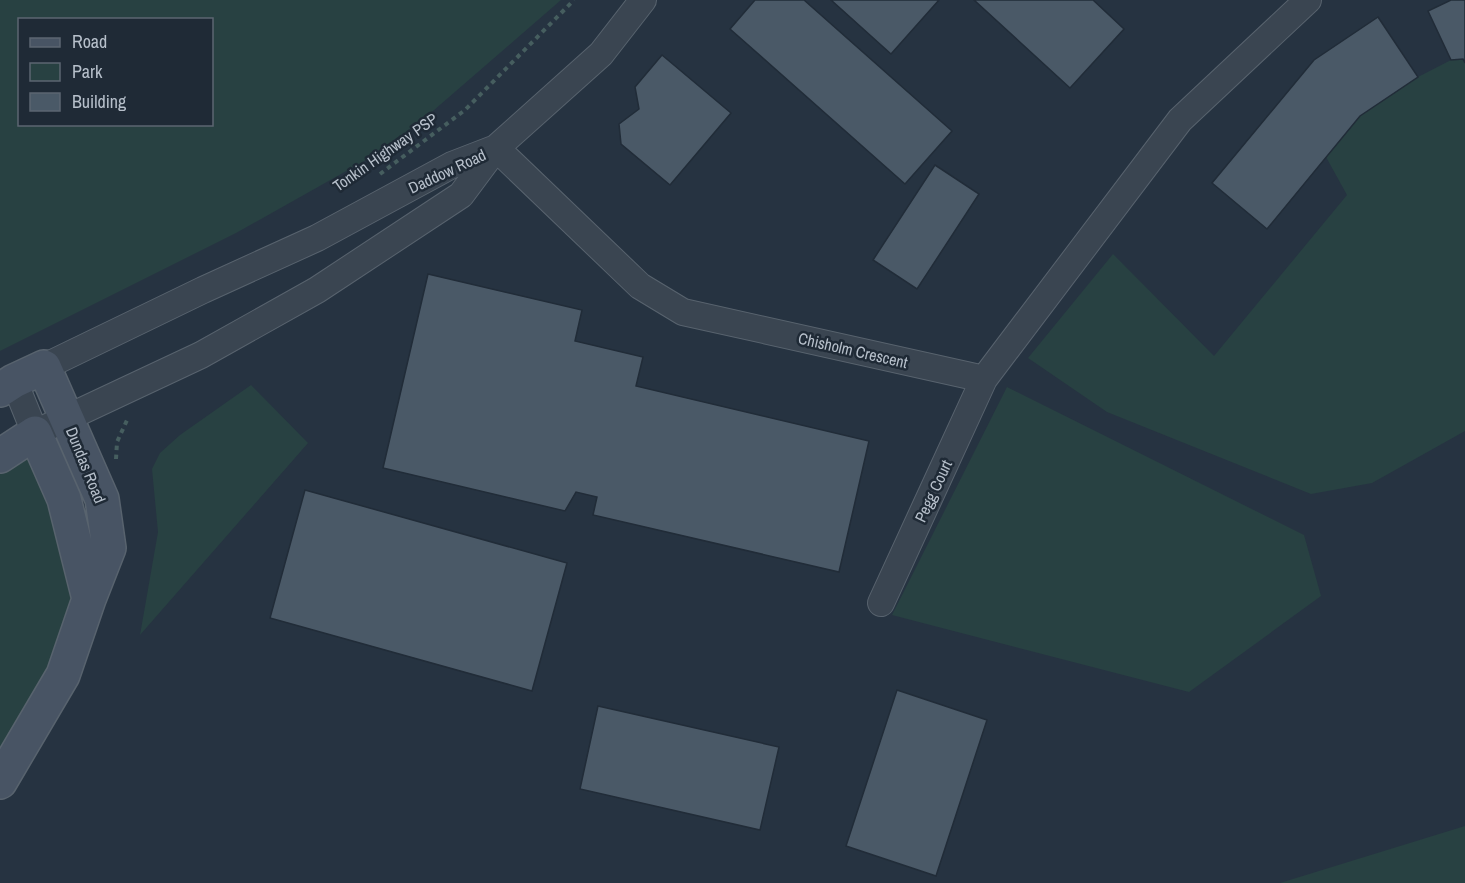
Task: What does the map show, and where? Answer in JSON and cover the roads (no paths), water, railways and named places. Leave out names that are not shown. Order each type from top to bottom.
[{"type":"main road","name":"Daddow Road","points":[[7,386],[44,367]]},
{"type":"main road","name":"Dundas Road","points":[[0,782],[63,675],[109,548],[102,499],[44,367]]},
{"type":"main road","name":"Daddow Road","points":[[0,456],[35,433]]},
{"type":"main road","name":"Dundas Road","points":[[35,433],[64,499],[89,599]]},
{"type":"street","points":[[496,148],[601,54],[643,0]]},
{"type":"street","points":[[984,379],[1180,120],[1308,0]]},
{"type":"street","name":"Daddow Road","points":[[44,367],[317,238],[452,165],[496,148]]},
{"type":"street","name":"Daddow Road","points":[[35,433],[201,355],[317,290],[461,195],[496,148]]},
{"type":"street","name":"Chisholm Crescent","points":[[496,148],[640,286],[682,312],[984,379]]},
{"type":"street","name":"Pegg Court","points":[[881,603],[984,379]]},
{"type":"street","name":"Dundas Road","points":[[7,386],[35,433]]}]
